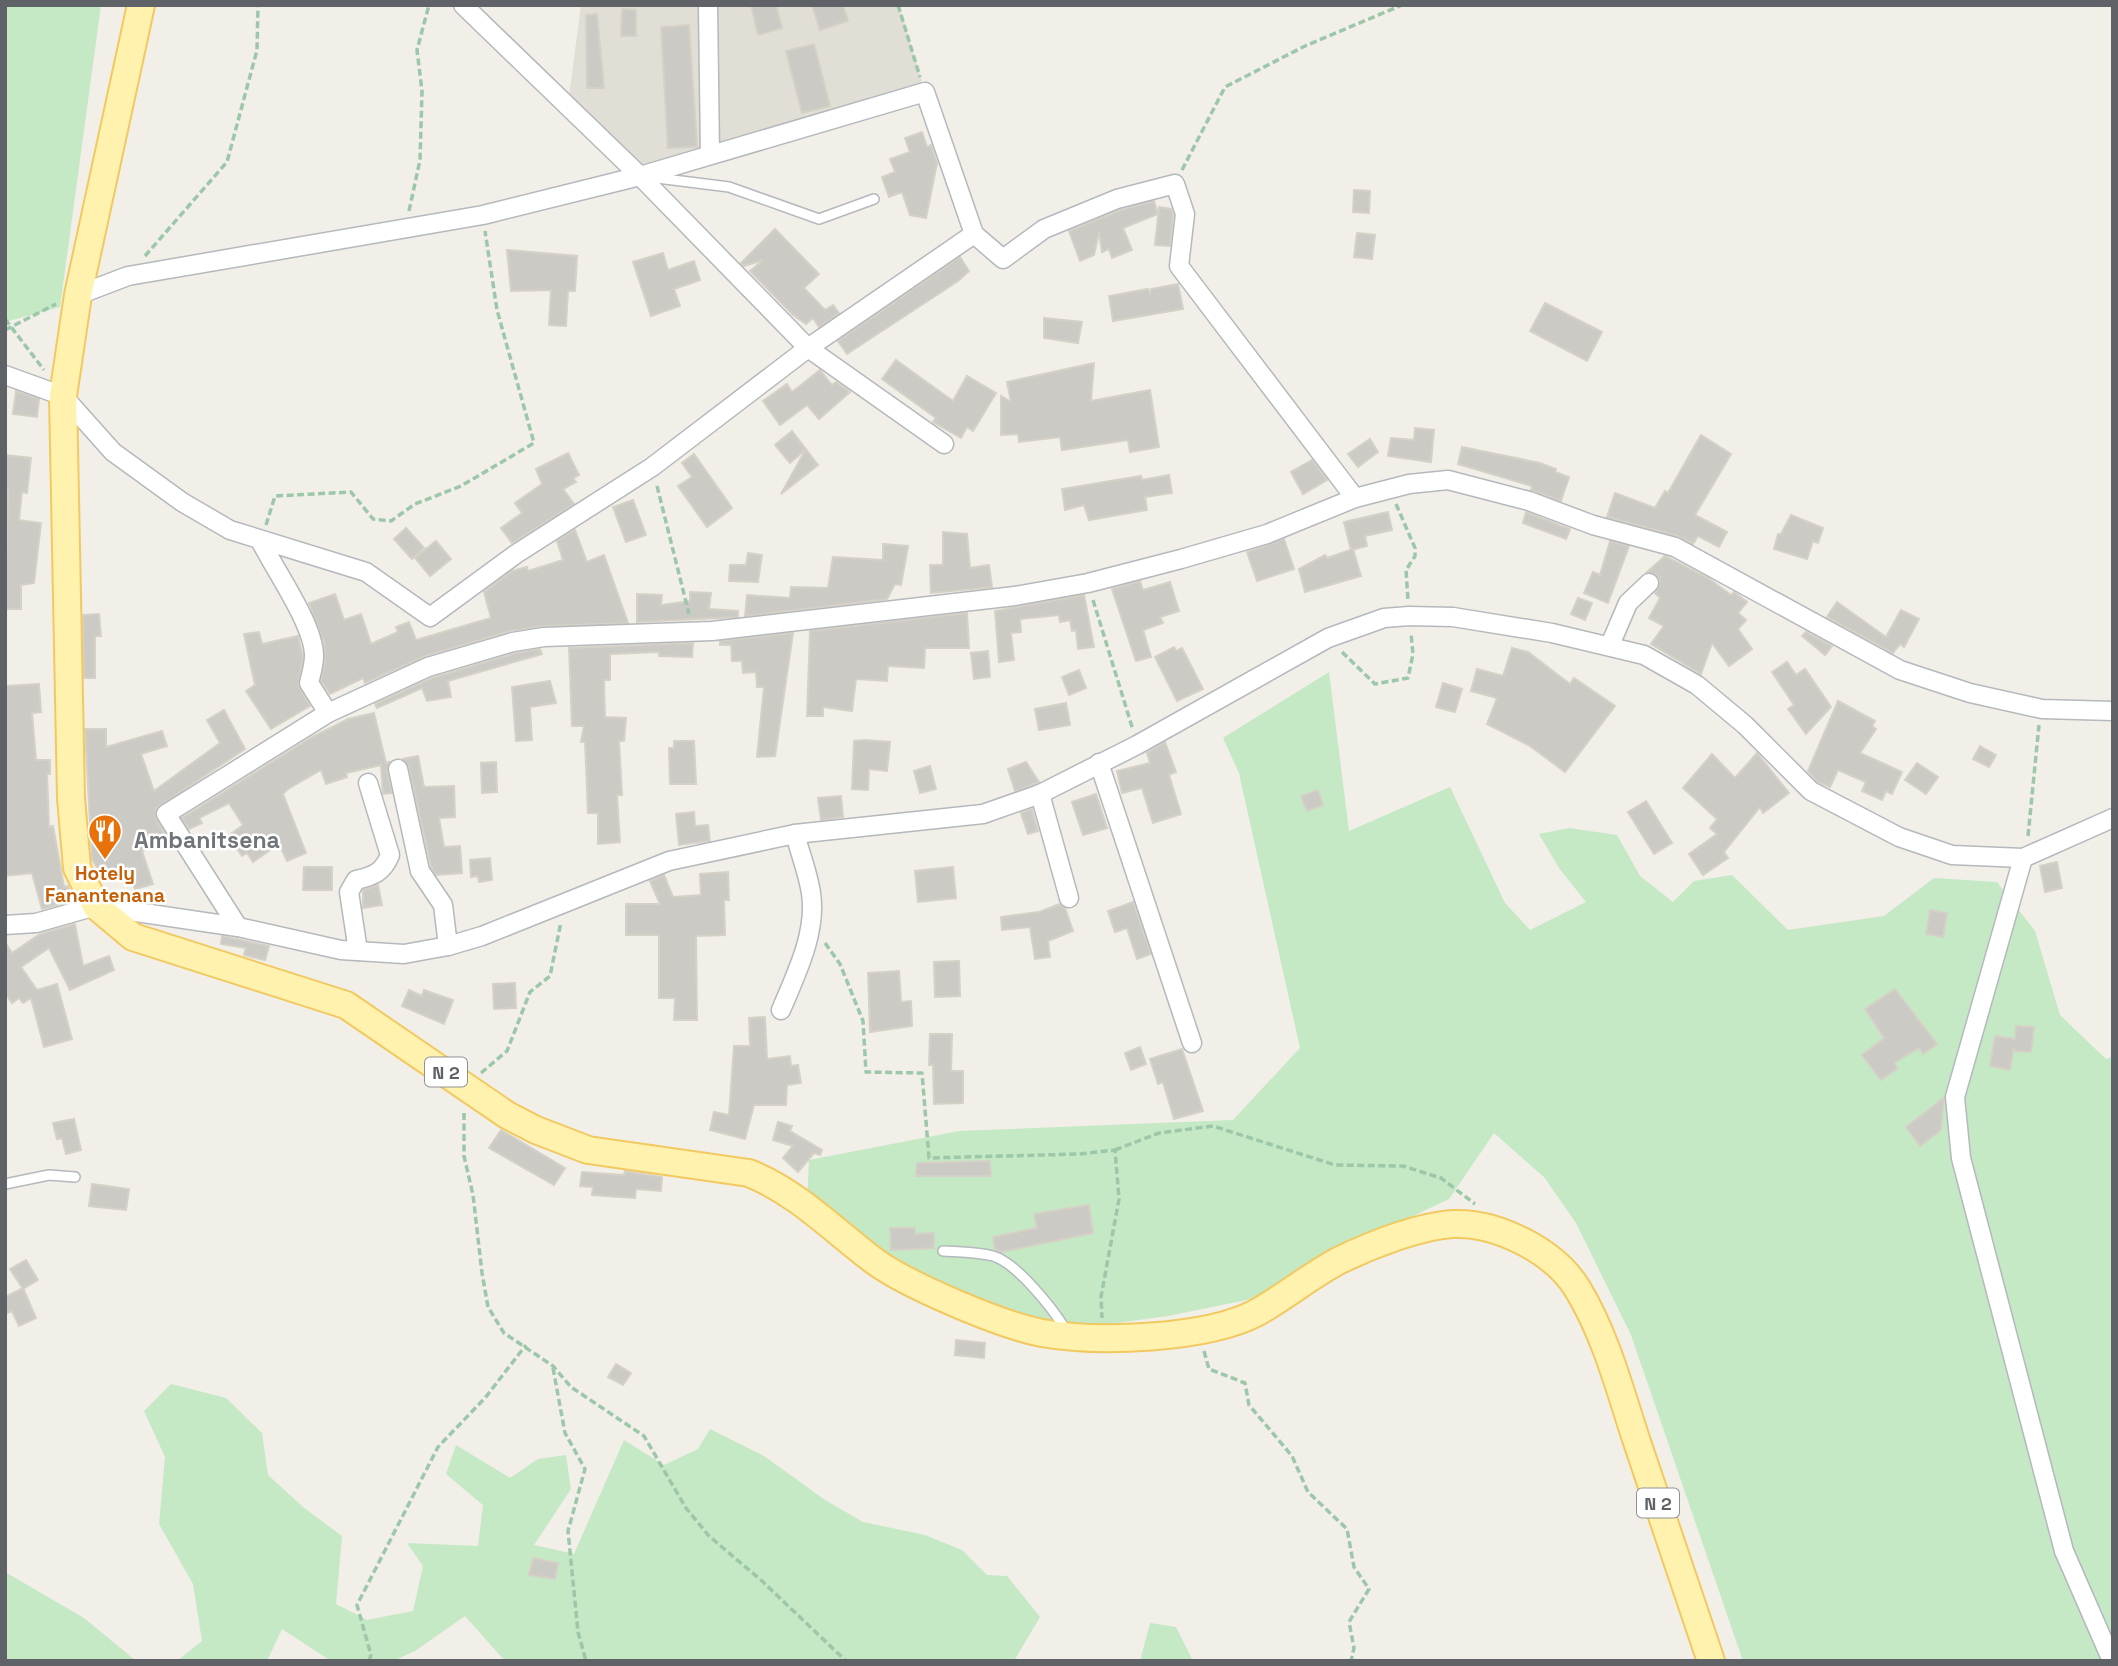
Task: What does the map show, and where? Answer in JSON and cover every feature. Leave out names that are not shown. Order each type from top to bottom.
[{"type":"main road","name":"N 2","points":[[141,5],[78,295],[63,396],[71,798],[77,868],[96,906],[132,936],[346,1005],[464,1096],[588,1150],[750,1173],[772,1182],[807,1205],[874,1261],[899,1276],[1006,1323],[1042,1333],[1104,1337],[1228,1325],[1255,1313],[1340,1260],[1395,1237],[1453,1224],[1493,1229],[1543,1253],[1576,1286],[1604,1345],[1711,1661]]},
{"type":"street","points":[[463,5],[640,176],[808,348],[944,444]]},
{"type":"street","points":[[708,5],[710,154]]},
{"type":"street","points":[[78,295],[128,276],[483,215],[640,176],[925,92],[974,234],[1003,259],[1044,229],[1117,199],[1175,184],[1185,214],[1179,266],[1355,498]]},
{"type":"street","points":[[5,376],[63,396],[123,459],[182,502],[230,530],[261,542],[366,572],[430,617],[516,554],[652,467],[808,348],[974,234]]},
{"type":"street","points":[[238,927],[166,814],[328,713],[428,667],[513,642],[544,637],[694,632],[938,606],[1088,583],[1267,534],[1355,498],[1409,484],[1448,480],[1530,501],[1593,524],[1675,547],[1900,670],[1970,692],[2042,709],[2113,711]]},
{"type":"street","points":[[261,542],[279,579],[303,616],[314,655],[309,683],[328,713]]},
{"type":"street","points":[[1610,645],[1628,603],[1649,583]]},
{"type":"street","points":[[5,925],[36,923],[96,906],[238,927],[358,951],[404,954],[448,946],[669,861],[795,834],[983,814],[1040,794],[1138,745],[1328,638],[1384,618],[1409,616],[1453,617],[1610,645],[1644,655],[1696,685],[1745,725],[1811,790],[1899,837],[1952,855],[2023,858],[2113,818]]},
{"type":"street","points":[[1099,763],[1192,1043]]},
{"type":"street","points":[[398,769],[420,871],[443,905],[448,946]]},
{"type":"street","points":[[358,951],[349,892],[356,880],[374,876],[385,866],[390,855],[368,783]]},
{"type":"street","points":[[1040,794],[1069,898]]},
{"type":"street","points":[[782,1010],[806,947],[810,922],[811,895],[795,834]]},
{"type":"street","points":[[2023,858],[1955,1097],[1961,1158],[2064,1552],[2112,1661]]},
{"type":"lane","points":[[640,176],[729,187],[819,219],[874,200]]},
{"type":"lane","points":[[5,1184],[49,1175],[75,1177]]},
{"type":"lane","points":[[943,1251],[995,1257],[1030,1284],[1052,1308],[1069,1335]]},
{"type":"path","points":[[128,276],[227,162],[257,50],[258,5]]},
{"type":"path","points":[[404,230],[420,160],[422,91],[417,51],[429,5]]},
{"type":"path","points":[[898,5],[925,92]]},
{"type":"path","points":[[1175,184],[1225,87],[1305,46],[1402,5]]},
{"type":"path","points":[[261,542],[275,496],[351,492],[373,519],[391,521],[415,504],[461,486],[534,443],[497,310],[483,215]]},
{"type":"path","points":[[5,330],[11,324],[78,295]]},
{"type":"path","points":[[5,319],[63,396]]},
{"type":"path","points":[[652,467],[694,632]]},
{"type":"path","points":[[1328,638],[1374,684],[1408,678],[1413,654],[1405,580],[1415,548],[1401,511],[1387,490]]},
{"type":"path","points":[[1088,583],[1138,745]]},
{"type":"path","points":[[2023,858],[2033,797],[2042,709]]},
{"type":"path","points":[[565,903],[550,976],[530,992],[507,1051],[464,1096],[467,1117],[464,1156],[473,1195],[488,1307],[504,1333],[526,1345],[553,1366],[571,1387],[644,1436],[686,1508],[709,1536],[762,1581],[846,1661]]},
{"type":"path","points":[[810,922],[840,964],[863,1021],[866,1072],[922,1073],[929,1158],[1079,1154],[1115,1150],[1159,1133],[1213,1126],[1335,1165],[1403,1166],[1441,1178],[1478,1207]]},
{"type":"path","points":[[1104,1337],[1101,1297],[1119,1199],[1115,1150]]},
{"type":"path","points":[[1198,1330],[1209,1369],[1245,1383],[1250,1405],[1292,1456],[1308,1492],[1347,1529],[1354,1567],[1369,1589],[1349,1622],[1354,1648],[1351,1661]]},
{"type":"path","points":[[369,1661],[371,1655],[357,1605],[438,1447],[485,1398],[526,1345]]},
{"type":"path","points":[[553,1366],[565,1433],[585,1469],[568,1531],[578,1632],[586,1661]]},
{"type":"shaded area","points":[[581,5],[899,5],[925,92],[640,176],[568,104]]},
{"type":"green space","points":[[5,5],[101,5],[60,307],[5,322]]},
{"type":"green space","points":[[1329,672],[1349,831],[1450,787],[1505,903],[1530,930],[1586,902],[1559,868],[1539,834],[1569,828],[1617,835],[1640,876],[1673,902],[1694,881],[1732,875],[1788,930],[1884,916],[1934,878],[1997,882],[2035,931],[2060,1015],[2106,1059],[2113,1057],[2113,1661],[1743,1661],[1631,1335],[1576,1223],[1544,1177],[1494,1133],[1449,1199],[1379,1232],[1290,1291],[1168,1316],[1042,1333],[961,1303],[807,1205],[809,1160],[959,1131],[1233,1120],[1300,1048],[1239,773],[1223,738]]},
{"type":"green space","points":[[171,1384],[226,1398],[262,1433],[268,1475],[303,1507],[342,1536],[336,1604],[367,1620],[413,1611],[423,1566],[407,1543],[478,1546],[483,1505],[446,1474],[456,1445],[510,1478],[538,1459],[566,1455],[571,1489],[534,1545],[574,1554],[624,1440],[664,1465],[698,1449],[710,1429],[764,1456],[825,1500],[863,1522],[925,1535],[962,1550],[987,1575],[1007,1576],[1040,1617],[1014,1661],[505,1661],[465,1616],[415,1651],[393,1661],[331,1661],[282,1629],[267,1661],[177,1661],[202,1641],[193,1584],[159,1524],[165,1457],[144,1411]]},
{"type":"green space","points":[[5,1572],[84,1618],[136,1661],[5,1661]]},
{"type":"green space","points":[[1150,1623],[1176,1627],[1193,1661],[1140,1661]]},
{"type":"building","points":[[751,5],[776,5],[782,28],[758,35]]},
{"type":"building","points":[[812,5],[843,5],[848,21],[820,30]]},
{"type":"building","points":[[622,9],[636,10],[636,36],[621,36]]},
{"type":"building","points":[[597,14],[604,88],[587,88],[586,15]]},
{"type":"building","points":[[689,25],[697,147],[668,148],[661,27]]},
{"type":"building","points":[[814,44],[830,106],[802,113],[786,51]]},
{"type":"building","points":[[922,132],[927,147],[931,145],[937,163],[926,218],[910,215],[902,192],[889,197],[882,177],[895,172],[890,159],[910,152],[905,138]]},
{"type":"building","points":[[1354,190],[1370,191],[1369,213],[1353,212]]},
{"type":"building","points":[[1154,201],[1158,214],[1123,228],[1132,250],[1112,258],[1109,249],[1102,252],[1099,232],[1094,255],[1080,261],[1069,231],[1121,210]]},
{"type":"building","points":[[1159,207],[1171,209],[1173,215],[1170,246],[1155,245]]},
{"type":"building","points":[[775,229],[819,274],[804,288],[825,310],[833,305],[839,313],[819,327],[813,318],[806,324],[793,315],[750,271],[763,260],[744,266],[741,263]]},
{"type":"building","points":[[1357,233],[1375,235],[1372,259],[1354,257]]},
{"type":"building","points":[[507,250],[577,256],[575,291],[568,291],[566,326],[549,325],[551,290],[511,291]]},
{"type":"building","points":[[663,253],[668,270],[694,261],[700,280],[674,289],[680,306],[651,316],[633,262]]},
{"type":"building","points":[[960,257],[969,271],[958,281],[847,354],[838,341]]},
{"type":"building","points":[[1178,284],[1183,309],[1113,321],[1109,296],[1148,289],[1150,295],[1151,289]]},
{"type":"building","points":[[1545,303],[1602,332],[1587,361],[1530,331]]},
{"type":"building","points":[[1044,318],[1082,322],[1078,343],[1044,338]]},
{"type":"building","points":[[896,360],[953,401],[967,376],[996,393],[973,431],[967,427],[961,438],[933,422],[936,418],[882,379]]},
{"type":"building","points":[[1094,363],[1091,401],[1150,390],[1159,447],[1130,452],[1128,440],[1062,450],[1060,437],[1019,442],[1018,434],[1001,435],[1001,396],[1011,402],[1007,382]]},
{"type":"building","points":[[820,370],[832,385],[836,382],[850,392],[819,419],[807,405],[780,425],[763,401],[787,384],[792,392]]},
{"type":"building","points":[[16,391],[39,399],[37,417],[13,414]]},
{"type":"building","points":[[1415,428],[1434,430],[1431,462],[1388,456],[1391,438],[1414,440]]},
{"type":"building","points":[[792,431],[806,449],[790,463],[775,445]]},
{"type":"building","points":[[1701,435],[1731,454],[1695,515],[1727,532],[1719,547],[1698,536],[1693,544],[1678,536],[1607,517],[1615,493],[1655,508],[1665,491],[1668,493]]},
{"type":"building","points":[[1370,439],[1378,452],[1358,467],[1348,454]]},
{"type":"building","points":[[1462,447],[1540,463],[1556,469],[1555,472],[1569,477],[1561,501],[1531,490],[1532,486],[1458,464]]},
{"type":"building","points":[[806,449],[818,465],[781,494]]},
{"type":"building","points":[[568,453],[579,475],[573,478],[576,482],[563,489],[574,504],[512,543],[501,528],[522,513],[515,503],[542,484],[536,469]]},
{"type":"building","points":[[694,454],[732,508],[707,527],[678,486],[692,477],[682,463]]},
{"type":"building","points":[[5,455],[31,458],[27,493],[22,492],[19,520],[41,523],[34,583],[21,585],[21,609],[5,609],[8,491],[5,491]]},
{"type":"building","points":[[1312,460],[1327,480],[1303,494],[1291,472]]},
{"type":"building","points":[[1169,475],[1172,493],[1145,497],[1147,510],[1089,520],[1084,505],[1065,510],[1062,489],[1141,476],[1142,480]]},
{"type":"building","points":[[633,500],[646,535],[626,542],[613,507]]},
{"type":"building","points":[[1388,512],[1392,530],[1365,536],[1367,546],[1351,550],[1344,522]]},
{"type":"building","points":[[1526,512],[1570,529],[1566,539],[1523,523]]},
{"type":"building","points":[[1791,515],[1823,528],[1818,543],[1813,541],[1807,559],[1774,549],[1778,534],[1781,534]]},
{"type":"building","points":[[406,528],[424,548],[412,559],[394,539]]},
{"type":"building","points":[[575,530],[587,562],[604,555],[628,623],[544,626],[510,631],[425,656],[365,683],[363,678],[330,694],[321,681],[325,660],[324,642],[309,603],[335,594],[344,620],[361,614],[371,644],[398,632],[396,627],[409,622],[416,640],[491,618],[484,592],[512,571],[527,567],[528,571],[563,560],[557,541]]},
{"type":"building","points":[[943,532],[967,534],[970,568],[989,565],[992,587],[931,593],[930,565],[943,565]]},
{"type":"building","points":[[1284,539],[1294,569],[1257,581],[1247,552]]},
{"type":"building","points":[[436,541],[451,559],[430,576],[415,558]]},
{"type":"building","points":[[1610,541],[1629,546],[1608,603],[1584,593],[1593,572],[1600,575]]},
{"type":"building","points":[[883,544],[908,546],[901,585],[895,584],[887,599],[745,616],[747,595],[790,598],[791,587],[828,588],[833,557],[883,560]]},
{"type":"building","points":[[1353,549],[1361,576],[1305,592],[1299,569],[1325,555],[1327,558]]},
{"type":"building","points":[[748,553],[762,555],[758,582],[729,581],[730,565],[746,565]]},
{"type":"building","points":[[1665,556],[1708,578],[1731,595],[1734,592],[1747,602],[1738,613],[1746,620],[1738,629],[1752,649],[1729,666],[1712,643],[1701,674],[1651,644],[1664,626],[1649,618],[1660,598],[1655,593],[1660,581],[1657,575],[1647,572]]},
{"type":"building","points":[[1140,581],[1143,590],[1170,582],[1179,611],[1160,617],[1163,623],[1143,630],[1151,657],[1136,661],[1112,589]]},
{"type":"building","points":[[690,592],[711,593],[709,609],[738,611],[738,617],[637,622],[637,594],[662,595],[661,605],[690,601]]},
{"type":"building","points":[[1084,595],[1094,647],[1078,649],[1076,630],[1072,631],[1070,620],[1060,622],[1059,615],[1020,619],[1021,632],[1011,633],[1014,660],[999,662],[995,611]]},
{"type":"building","points":[[1578,598],[1592,603],[1585,620],[1571,614]]},
{"type":"building","points":[[1837,602],[1886,637],[1901,610],[1919,619],[1904,647],[1900,644],[1893,653],[1827,617]]},
{"type":"building","points":[[967,613],[969,648],[925,648],[924,668],[888,666],[887,681],[856,679],[852,711],[823,707],[823,716],[807,716],[810,631]]},
{"type":"building","points":[[99,614],[101,636],[95,636],[95,678],[84,678],[83,615]]},
{"type":"building","points":[[259,632],[262,644],[298,636],[303,657],[298,685],[310,706],[271,729],[246,691],[255,685],[244,634]]},
{"type":"building","points":[[1806,632],[1832,646],[1825,655],[1802,636]]},
{"type":"building","points":[[793,633],[775,756],[757,757],[764,687],[757,687],[756,672],[743,673],[742,661],[732,661],[731,645],[720,645],[720,641]]},
{"type":"building","points":[[693,643],[692,657],[659,656],[659,652],[610,654],[610,680],[604,680],[605,717],[626,718],[624,741],[619,741],[622,795],[617,795],[620,842],[598,844],[598,813],[588,813],[585,742],[581,742],[584,726],[572,726],[569,648]]},
{"type":"building","points":[[1174,647],[1176,651],[1182,648],[1203,689],[1177,701],[1155,657]]},
{"type":"building","points":[[1512,648],[1528,652],[1570,684],[1574,678],[1615,706],[1565,772],[1530,746],[1487,724],[1497,698],[1471,691],[1477,669],[1503,676]]},
{"type":"building","points":[[540,649],[542,654],[448,681],[451,697],[427,701],[422,688],[377,708],[375,704],[432,678],[516,653]]},
{"type":"building","points":[[988,651],[990,677],[974,679],[971,653]]},
{"type":"building","points":[[1787,662],[1796,675],[1805,669],[1831,707],[1806,734],[1788,709],[1794,705],[1772,672]]},
{"type":"building","points":[[1079,670],[1086,688],[1069,695],[1062,677]]},
{"type":"building","points":[[550,681],[556,703],[530,707],[532,740],[516,741],[512,687]]},
{"type":"building","points":[[1443,683],[1462,689],[1455,712],[1436,707]]},
{"type":"building","points":[[39,684],[41,712],[32,713],[36,760],[50,760],[50,774],[47,774],[49,827],[53,826],[64,887],[68,886],[72,901],[42,909],[32,873],[5,876],[5,686]]},
{"type":"building","points":[[1838,701],[1875,721],[1872,726],[1876,729],[1860,753],[1902,772],[1892,794],[1886,791],[1882,800],[1862,791],[1866,782],[1838,770],[1830,787],[1818,782],[1808,771]]},
{"type":"building","points":[[1066,703],[1070,725],[1039,730],[1035,709]]},
{"type":"building","points":[[224,710],[245,749],[156,808],[156,819],[168,839],[142,851],[153,884],[135,889],[128,867],[106,881],[92,860],[85,729],[106,729],[106,747],[162,731],[167,746],[141,754],[154,791],[220,743],[207,720]]},
{"type":"building","points":[[374,713],[386,763],[389,762],[387,771],[392,793],[383,794],[381,765],[346,773],[347,777],[326,784],[321,770],[288,789],[283,794],[306,853],[287,861],[279,844],[253,862],[247,853],[242,856],[228,836],[243,825],[229,803],[199,818],[202,823],[189,829],[182,818],[312,737],[348,719]]},
{"type":"building","points":[[674,741],[694,741],[696,784],[670,784],[669,748],[674,748]]},
{"type":"building","points":[[854,741],[890,742],[887,771],[869,769],[868,790],[852,789]]},
{"type":"building","points":[[1165,742],[1176,772],[1169,775],[1181,814],[1153,823],[1142,788],[1122,793],[1117,771],[1150,763],[1147,753]]},
{"type":"building","points":[[1980,746],[1996,755],[1989,767],[1973,759]]},
{"type":"building","points":[[1757,753],[1789,793],[1763,813],[1760,807],[1724,852],[1728,858],[1703,875],[1689,854],[1717,834],[1710,828],[1717,819],[1683,788],[1712,754],[1735,778]]},
{"type":"building","points":[[418,756],[424,787],[454,786],[455,817],[439,818],[444,847],[460,846],[462,873],[436,875],[431,866],[409,767],[403,759]]},
{"type":"building","points":[[496,762],[497,792],[482,793],[481,763]]},
{"type":"building","points":[[1026,762],[1039,782],[1015,791],[1008,769]]},
{"type":"building","points":[[1917,763],[1938,777],[1926,794],[1905,780]]},
{"type":"building","points":[[930,766],[936,789],[920,793],[914,771]]},
{"type":"building","points":[[1318,790],[1323,805],[1307,811],[1301,796]]},
{"type":"building","points":[[1096,794],[1107,828],[1083,835],[1072,802]]},
{"type":"building","points":[[841,796],[843,817],[821,820],[818,798]]},
{"type":"building","points":[[1646,801],[1672,843],[1654,854],[1628,812]]},
{"type":"building","points":[[1032,809],[1038,831],[1028,834],[1021,813]]},
{"type":"building","points":[[694,812],[695,826],[708,825],[710,841],[679,845],[676,814]]},
{"type":"building","points":[[490,858],[492,880],[479,882],[478,876],[471,877],[470,860]]},
{"type":"building","points":[[2057,862],[2062,888],[2045,892],[2040,866]]},
{"type":"building","points":[[304,867],[332,867],[332,890],[303,890]]},
{"type":"building","points":[[953,867],[956,898],[918,902],[915,871]]},
{"type":"building","points":[[728,872],[729,900],[724,900],[725,935],[696,936],[697,1020],[674,1020],[675,998],[659,998],[659,935],[626,935],[626,904],[660,904],[650,881],[664,875],[673,897],[701,895],[700,874]]},
{"type":"building","points":[[378,885],[382,905],[363,908],[363,890]]},
{"type":"building","points":[[1133,902],[1151,954],[1137,959],[1127,928],[1115,932],[1108,911]]},
{"type":"building","points":[[1060,904],[1065,908],[1073,931],[1048,941],[1050,957],[1035,959],[1030,927],[1002,930],[1001,917],[1039,912]]},
{"type":"building","points":[[1930,910],[1947,913],[1943,937],[1926,934]]},
{"type":"building","points":[[75,924],[83,966],[109,956],[114,970],[70,990],[49,948],[21,967],[37,990],[57,984],[72,1039],[44,1047],[31,998],[23,1003],[19,998],[12,1003],[5,993],[5,942],[12,953],[40,934]]},
{"type":"building","points":[[222,936],[269,946],[265,960],[244,955],[246,948],[221,944]]},
{"type":"building","points":[[959,961],[960,996],[935,997],[934,962]]},
{"type":"building","points":[[899,971],[901,1002],[911,1001],[912,1026],[870,1032],[868,973]]},
{"type":"building","points":[[515,983],[516,1008],[494,1009],[493,984]]},
{"type":"building","points":[[1895,989],[1937,1044],[1923,1054],[1919,1048],[1894,1063],[1898,1068],[1881,1080],[1862,1055],[1884,1038],[1865,1009]]},
{"type":"building","points":[[409,990],[422,996],[424,990],[453,1000],[444,1024],[402,1006]]},
{"type":"building","points":[[765,1017],[767,1059],[790,1056],[791,1066],[798,1065],[801,1083],[787,1085],[786,1105],[754,1105],[745,1139],[710,1130],[714,1112],[729,1115],[734,1046],[750,1046],[749,1018]]},
{"type":"building","points":[[2016,1026],[2034,1027],[2031,1052],[2014,1051],[2014,1048],[2010,1070],[1990,1066],[1995,1036],[2015,1039]]},
{"type":"building","points":[[930,1034],[952,1034],[951,1071],[963,1071],[963,1103],[934,1104],[933,1065],[929,1065]]},
{"type":"building","points":[[1140,1047],[1146,1064],[1131,1070],[1125,1053]]},
{"type":"building","points":[[1182,1049],[1203,1111],[1174,1119],[1163,1082],[1158,1084],[1150,1059]]},
{"type":"building","points":[[1944,1098],[1941,1130],[1920,1146],[1906,1127]]},
{"type":"building","points":[[74,1119],[81,1150],[66,1154],[62,1138],[57,1139],[53,1123]]},
{"type":"building","points":[[778,1122],[792,1126],[790,1131],[822,1150],[820,1155],[814,1153],[798,1172],[783,1158],[793,1146],[773,1140]]},
{"type":"building","points":[[501,1130],[565,1168],[554,1185],[489,1148]]},
{"type":"building","points":[[990,1161],[991,1176],[916,1176],[917,1163]]},
{"type":"building","points":[[625,1171],[662,1177],[661,1191],[636,1189],[635,1198],[592,1195],[593,1187],[580,1186],[582,1172],[624,1175]]},
{"type":"building","points":[[92,1184],[129,1189],[126,1210],[89,1206]]},
{"type":"building","points":[[1089,1205],[1093,1233],[1001,1252],[995,1249],[993,1237],[1037,1228],[1034,1214]]},
{"type":"building","points":[[890,1228],[915,1228],[915,1234],[934,1233],[934,1248],[891,1250]]},
{"type":"building","points":[[26,1260],[38,1280],[23,1289],[10,1269]]},
{"type":"building","points":[[23,1288],[36,1318],[19,1326],[12,1311],[5,1314],[5,1297]]},
{"type":"building","points":[[956,1340],[985,1343],[984,1358],[955,1355]]},
{"type":"building","points":[[616,1364],[631,1373],[623,1385],[608,1377]]},
{"type":"building","points":[[533,1558],[558,1563],[555,1579],[529,1575]]},
{"type":"place","name":"Hotely Fanantenana","points":[[105,861]]},
{"type":"district","name":"Ambanitsena","points":[[207,840]]}]
